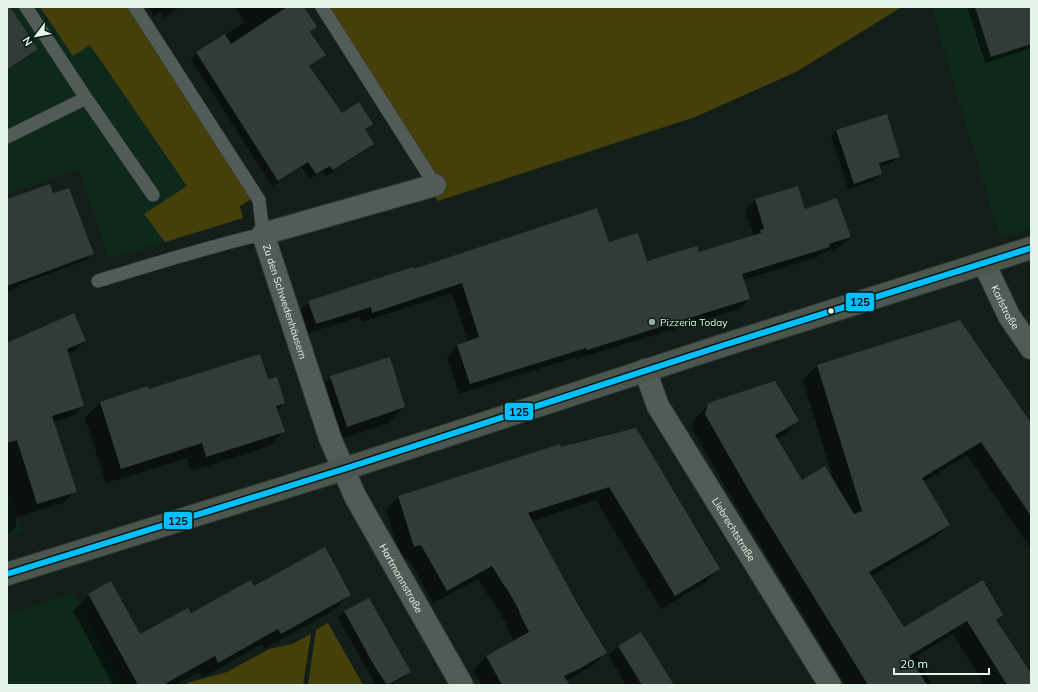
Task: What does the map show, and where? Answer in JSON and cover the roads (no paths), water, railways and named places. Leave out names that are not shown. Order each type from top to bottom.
[{"type":"main road","points":[[7,574],[344,469],[645,370],[1031,248]]},
{"type":"street","name":"Zu den Schwedenhäusern","points":[[344,469],[328,434],[264,234],[435,185]]},
{"type":"street","name":"Karlstraße","points":[[984,263],[1010,316],[1031,348]]},
{"type":"street","name":"Liebrechtstraße","points":[[645,370],[658,406],[830,685]]},
{"type":"street","name":"Hartmannstraße","points":[[344,469],[355,496],[462,685]]},
{"type":"lane","points":[[26,7],[86,98],[153,195]]},
{"type":"lane","points":[[98,282],[175,256],[264,234],[259,200],[199,104],[135,7]]},
{"type":"lane","points":[[322,7],[435,185]]},
{"type":"lane","points":[[7,137],[86,98]]},
{"type":"place","name":"Pizzeria Today","points":[[652,322]]}]
